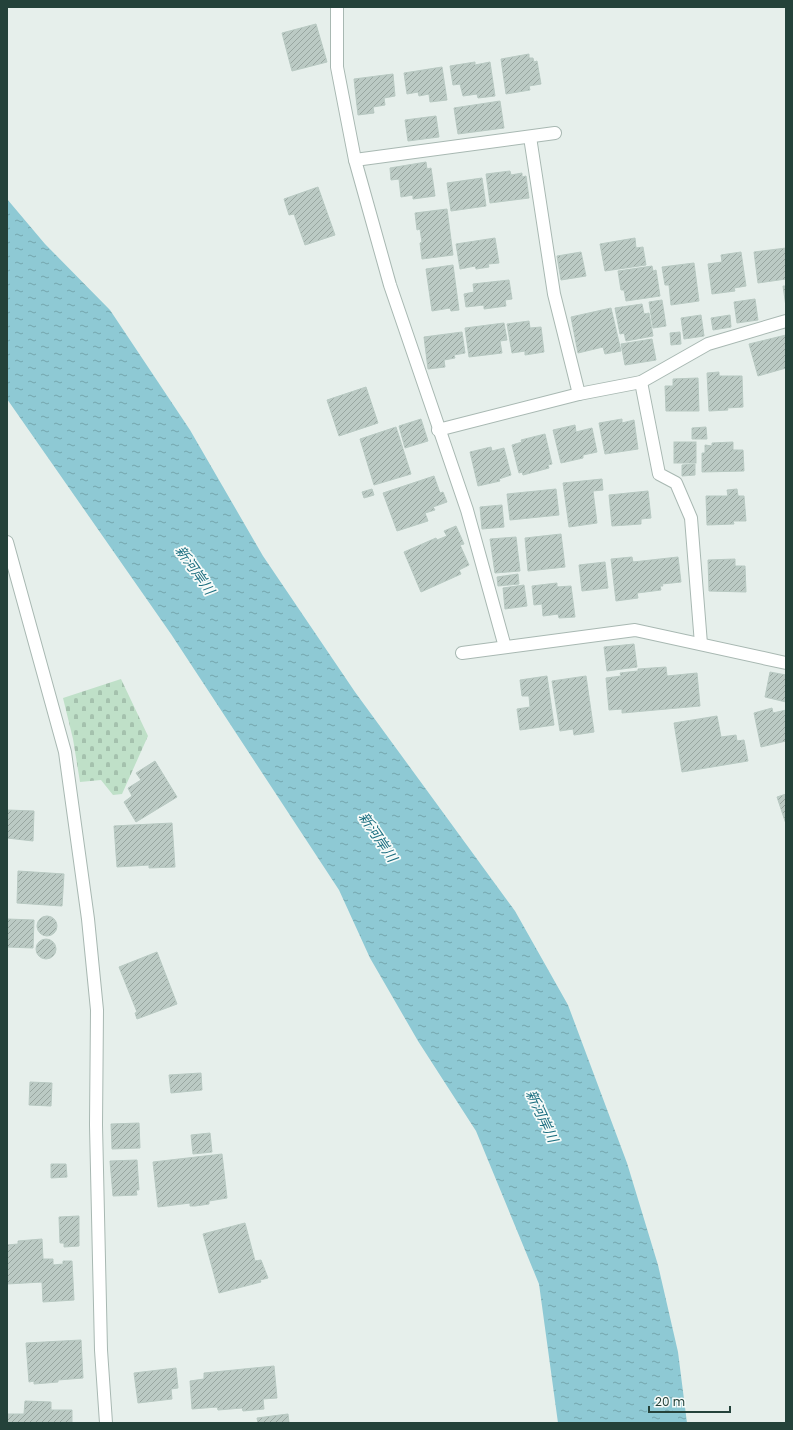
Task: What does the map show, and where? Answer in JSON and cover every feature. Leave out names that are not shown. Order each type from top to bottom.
[{"type":"street","points":[[337,7],[337,67],[355,160],[390,285],[438,430],[467,510],[505,647]]},
{"type":"street","points":[[355,160],[555,133]]},
{"type":"street","points":[[530,137],[554,294],[579,394]]},
{"type":"street","points":[[438,430],[579,394],[641,382],[708,344],[786,321]]},
{"type":"street","points":[[641,382],[659,474],[676,483],[691,518],[701,644]]},
{"type":"street","points":[[7,542],[65,752],[88,919],[97,1010],[96,1132],[101,1350],[106,1423]]},
{"type":"street","points":[[462,653],[635,630],[786,662]]},
{"type":"green space","points":[[121,679],[148,736],[122,794],[113,795],[101,780],[80,782],[73,739],[63,698]]},
{"type":"water","name":"新河岸川","points":[[7,199],[45,244],[110,310],[190,430],[263,556],[355,692],[515,911],[568,1005],[627,1163],[658,1265],[678,1352],[687,1423],[558,1423],[539,1284],[476,1131],[418,1041],[370,958],[339,890],[171,634],[7,399]]},
{"type":"building","points":[[316,24],[327,62],[292,71],[282,33]]},
{"type":"building","points":[[529,54],[529,58],[533,58],[534,62],[537,61],[541,84],[529,86],[530,90],[506,94],[501,59]]},
{"type":"building","points":[[475,62],[475,65],[490,62],[495,96],[478,98],[477,94],[463,96],[460,84],[453,85],[450,66]]},
{"type":"building","points":[[442,67],[447,100],[430,102],[429,94],[419,96],[418,92],[407,94],[404,73]]},
{"type":"building","points":[[393,74],[395,96],[384,98],[385,105],[373,107],[374,113],[358,115],[354,79]]},
{"type":"building","points":[[500,101],[504,128],[458,134],[454,108]]},
{"type":"building","points":[[436,116],[439,137],[408,141],[405,120]]},
{"type":"building","points":[[426,162],[427,169],[431,168],[435,196],[413,199],[413,195],[401,197],[399,179],[391,180],[390,168]]},
{"type":"building","points":[[510,171],[511,175],[522,173],[522,177],[526,176],[529,198],[490,203],[486,174]]},
{"type":"building","points":[[482,178],[486,206],[451,211],[447,183]]},
{"type":"building","points":[[318,187],[335,235],[305,245],[294,214],[289,215],[284,199]]},
{"type":"building","points":[[447,209],[453,255],[422,259],[420,243],[422,242],[420,229],[417,230],[415,213]]},
{"type":"building","points":[[495,238],[499,263],[488,264],[489,267],[476,269],[475,266],[460,269],[456,244]]},
{"type":"building","points":[[635,238],[636,248],[643,247],[646,265],[605,271],[600,244]]},
{"type":"building","points":[[786,248],[786,279],[758,283],[754,252]]},
{"type":"building","points":[[581,252],[586,276],[561,280],[557,256]]},
{"type":"building","points":[[741,252],[746,286],[734,288],[735,291],[712,294],[708,264],[722,262],[721,255]]},
{"type":"building","points":[[694,263],[699,301],[671,305],[669,285],[665,285],[662,267]]},
{"type":"building","points":[[453,265],[459,310],[451,311],[450,308],[432,311],[426,269]]},
{"type":"building","points":[[652,266],[653,271],[656,270],[660,296],[626,301],[624,290],[621,290],[618,271]]},
{"type":"building","points":[[509,280],[512,299],[505,300],[506,306],[484,309],[484,305],[466,307],[464,294],[474,292],[473,284]]},
{"type":"building","points":[[783,286],[786,286],[786,307]]},
{"type":"building","points":[[755,299],[758,320],[737,323],[734,302]]},
{"type":"building","points":[[662,300],[666,326],[653,328],[649,302]]},
{"type":"building","points":[[642,304],[644,314],[649,313],[653,336],[626,341],[624,333],[620,334],[615,308]]},
{"type":"building","points":[[611,308],[621,351],[605,354],[603,347],[578,353],[571,317]]},
{"type":"building","points":[[701,315],[704,336],[684,339],[681,318]]},
{"type":"building","points":[[730,315],[731,327],[713,330],[711,318]]},
{"type":"building","points":[[529,321],[530,328],[541,327],[544,352],[525,355],[525,351],[512,353],[507,324]]},
{"type":"building","points":[[504,323],[507,340],[500,341],[502,353],[469,357],[465,328]]},
{"type":"building","points":[[462,332],[465,353],[454,355],[455,358],[444,360],[445,367],[428,369],[424,337]]},
{"type":"building","points":[[680,332],[681,344],[671,345],[670,333]]},
{"type":"building","points":[[786,335],[786,368],[758,376],[749,344]]},
{"type":"building","points":[[652,339],[656,360],[625,365],[621,344]]},
{"type":"building","points":[[719,372],[719,376],[742,376],[743,407],[727,408],[728,410],[709,411],[707,373]]},
{"type":"building","points":[[698,378],[699,411],[666,411],[665,386],[673,386],[673,379]]},
{"type":"building","points":[[366,387],[378,423],[339,436],[327,400]]},
{"type":"building","points":[[421,419],[428,441],[405,448],[399,426]]},
{"type":"building","points":[[622,419],[622,423],[634,420],[638,449],[605,454],[599,423]]},
{"type":"building","points":[[575,425],[576,432],[592,428],[597,452],[583,455],[583,458],[561,463],[553,430]]},
{"type":"building","points":[[396,427],[411,474],[374,485],[360,439]]},
{"type":"building","points":[[706,427],[707,439],[692,439],[692,428]]},
{"type":"building","points":[[545,434],[552,464],[548,465],[549,468],[523,475],[522,472],[519,473],[512,445],[522,442],[521,440]]},
{"type":"building","points":[[674,442],[696,442],[696,463],[674,463]]},
{"type":"building","points":[[733,442],[733,450],[743,450],[744,471],[702,472],[702,453],[705,453],[705,445],[712,446],[712,443]]},
{"type":"building","points":[[491,447],[492,451],[504,448],[511,475],[499,479],[500,481],[478,486],[470,452]]},
{"type":"building","points":[[695,464],[695,475],[682,476],[682,465]]},
{"type":"building","points":[[434,476],[440,493],[443,492],[447,502],[433,507],[435,510],[425,513],[428,521],[397,531],[383,493]]},
{"type":"building","points":[[602,479],[603,490],[593,491],[597,523],[569,527],[563,483]]},
{"type":"building","points":[[372,489],[374,495],[364,498],[362,492]]},
{"type":"building","points":[[556,489],[559,515],[510,520],[507,494]]},
{"type":"building","points":[[737,489],[738,496],[744,496],[746,521],[733,521],[734,524],[707,525],[706,496],[728,496],[727,490]]},
{"type":"building","points":[[648,491],[651,518],[641,519],[641,524],[612,526],[609,495]]},
{"type":"building","points":[[502,505],[504,527],[482,529],[480,507]]},
{"type":"building","points":[[456,526],[464,544],[460,545],[469,565],[459,570],[461,574],[421,592],[404,552],[436,538],[437,540],[447,536],[444,531]]},
{"type":"building","points":[[561,534],[565,567],[528,571],[525,538]]},
{"type":"building","points":[[516,537],[520,571],[495,573],[490,539]]},
{"type":"building","points":[[632,557],[633,562],[678,557],[681,582],[662,584],[663,586],[660,586],[661,590],[637,593],[638,598],[616,601],[611,559]]},
{"type":"building","points":[[735,559],[735,566],[745,566],[746,592],[709,591],[708,560]]},
{"type":"building","points":[[605,562],[608,588],[582,591],[579,565]]},
{"type":"building","points":[[518,574],[519,584],[498,586],[497,577]]},
{"type":"building","points":[[557,583],[557,587],[571,586],[575,617],[559,618],[558,614],[543,616],[542,604],[534,605],[532,586]]},
{"type":"building","points":[[524,585],[527,606],[505,609],[503,588]]},
{"type":"building","points":[[634,644],[637,667],[607,671],[604,647]]},
{"type":"building","points":[[666,667],[667,676],[697,673],[700,706],[622,713],[622,709],[609,710],[606,678],[621,676],[620,673],[638,671],[638,669]]},
{"type":"building","points":[[770,672],[786,675],[786,702],[765,697]]},
{"type":"building","points":[[547,676],[554,725],[520,730],[517,709],[530,707],[529,696],[522,696],[520,680]]},
{"type":"building","points":[[586,676],[594,732],[574,735],[573,729],[560,731],[552,681]]},
{"type":"building","points":[[772,708],[773,713],[786,710],[786,741],[761,747],[754,713]]},
{"type":"building","points":[[717,716],[721,737],[736,735],[737,741],[744,740],[748,761],[682,772],[674,723]]},
{"type":"building","points":[[155,761],[177,797],[136,822],[124,802],[132,796],[128,788],[141,780],[136,773]]},
{"type":"building","points":[[786,794],[786,824],[777,797]]},
{"type":"building","points":[[7,810],[34,811],[33,841],[7,838]]},
{"type":"building","points":[[172,823],[175,867],[149,868],[149,865],[117,867],[114,826]]},
{"type":"building","points":[[18,871],[64,874],[62,906],[17,903]]},
{"type":"building","points":[[43,916],[51,916],[57,922],[57,930],[51,936],[43,936],[37,930],[37,922]]},
{"type":"building","points":[[7,919],[34,920],[33,948],[7,947]]},
{"type":"building","points":[[42,939],[50,939],[56,945],[56,953],[50,959],[42,959],[36,953],[36,945]]},
{"type":"building","points":[[157,952],[177,1004],[137,1019],[135,1013],[137,1012],[119,967]]},
{"type":"building","points":[[201,1073],[202,1090],[171,1093],[169,1075]]},
{"type":"building","points":[[30,1082],[52,1083],[51,1106],[29,1105]]},
{"type":"building","points":[[139,1123],[140,1148],[112,1149],[111,1124]]},
{"type":"building","points":[[210,1133],[212,1152],[193,1154],[191,1135]]},
{"type":"building","points":[[222,1154],[227,1198],[209,1201],[209,1204],[195,1206],[190,1206],[190,1203],[158,1207],[153,1162]]},
{"type":"building","points":[[137,1160],[139,1190],[136,1190],[137,1195],[113,1196],[110,1161]]},
{"type":"building","points":[[51,1164],[66,1164],[67,1177],[51,1178]]},
{"type":"building","points":[[79,1216],[79,1246],[64,1247],[64,1243],[60,1243],[59,1217]]},
{"type":"building","points":[[245,1223],[255,1261],[261,1260],[268,1278],[260,1280],[261,1282],[219,1293],[203,1234]]},
{"type":"building","points":[[42,1239],[43,1259],[53,1259],[53,1265],[63,1264],[63,1261],[72,1261],[74,1300],[43,1302],[42,1282],[7,1284],[7,1245],[18,1244],[18,1241]]},
{"type":"building","points":[[81,1340],[83,1378],[34,1384],[34,1381],[29,1382],[26,1343]]},
{"type":"building","points":[[274,1366],[277,1398],[263,1399],[264,1409],[243,1411],[242,1408],[218,1410],[217,1407],[192,1409],[190,1381],[204,1379],[204,1373]]},
{"type":"building","points":[[176,1368],[178,1388],[171,1389],[172,1399],[138,1403],[134,1373]]},
{"type":"building","points":[[25,1401],[51,1402],[51,1410],[72,1410],[72,1423],[7,1423],[7,1414],[24,1414]]},
{"type":"building","points":[[288,1414],[289,1423],[258,1423],[257,1418]]}]
